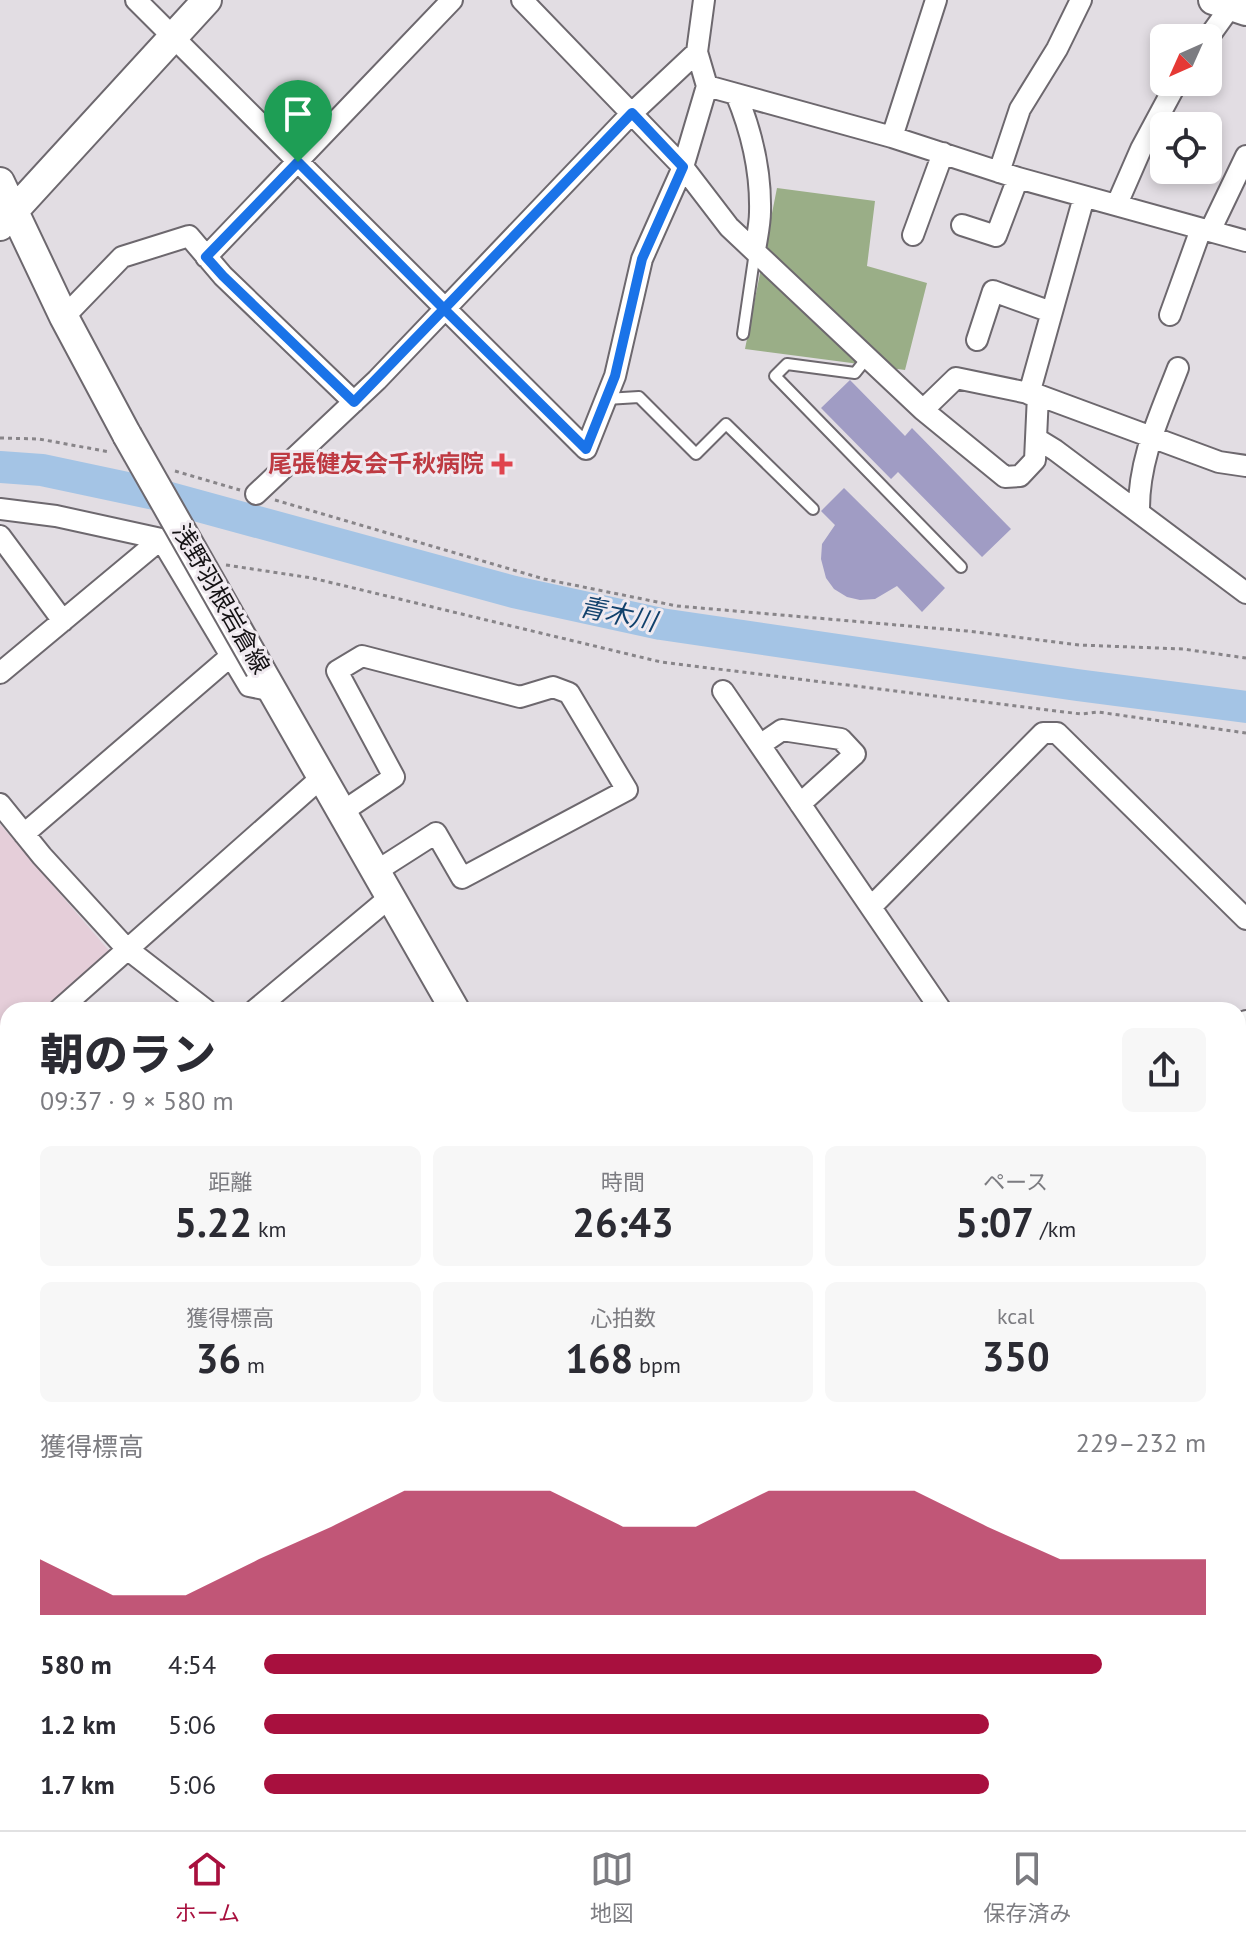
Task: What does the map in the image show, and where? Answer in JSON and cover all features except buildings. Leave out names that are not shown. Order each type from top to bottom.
[{"type":"main road","points":[[7,219],[207,0]]},
{"type":"main road","name":"浅野羽根岩倉線","points":[[0,182],[7,219],[64,317],[118,443],[198,560],[450,1002]]},
{"type":"street","points":[[136,0],[586,449],[615,376],[642,259],[683,167],[707,86],[697,52],[704,0]]},
{"type":"street","points":[[206,257],[452,0]]},
{"type":"street","points":[[522,0],[683,167],[729,227],[923,410],[1005,477],[1020,476],[1035,460],[1034,395],[1051,312],[1084,197]]},
{"type":"street","points":[[892,137],[936,0]]},
{"type":"street","points":[[962,225],[996,236],[1020,109],[1057,49],[1081,0]]},
{"type":"street","points":[[1217,24],[1230,5]]},
{"type":"street","points":[[256,494],[354,402],[632,113],[697,52]]},
{"type":"street","points":[[707,86],[892,137],[1084,197],[1246,241]]},
{"type":"street","points":[[736,94],[747,122],[756,168],[760,212],[755,250]]},
{"type":"street","points":[[1117,204],[1141,149],[1169,96]]},
{"type":"street","points":[[913,235],[943,153]]},
{"type":"street","points":[[1170,315],[1206,230],[1246,156]]},
{"type":"street","points":[[64,317],[122,257],[189,236],[223,276],[354,402]]},
{"type":"street","points":[[977,340],[993,291],[1051,312]]},
{"type":"street","points":[[1139,512],[1141,474],[1178,368]]},
{"type":"street","points":[[923,410],[956,378],[1034,395],[1219,462],[1246,466]]},
{"type":"street","points":[[1037,439],[1246,593]]},
{"type":"street","points":[[0,509],[56,516],[161,539],[249,686],[267,680]]},
{"type":"street","points":[[0,536],[63,621]]},
{"type":"street","points":[[0,671],[161,539]]},
{"type":"street","points":[[24,834],[232,655]]},
{"type":"street","points":[[342,812],[394,777],[337,671],[362,656],[520,697],[553,687],[569,693],[627,790],[462,878],[436,833],[375,872]]},
{"type":"street","points":[[723,691],[936,1002]]},
{"type":"street","points":[[760,745],[782,730],[841,739],[855,754],[800,804]]},
{"type":"street","points":[[871,907],[1043,733],[1057,733],[1246,919]]},
{"type":"street","points":[[68,1002],[322,777]]},
{"type":"street","points":[[0,804],[126,948],[196,1002]]},
{"type":"street","points":[[265,1002],[389,898]]},
{"type":"lane","points":[[743,334],[755,250]]},
{"type":"lane","points":[[867,358],[855,373],[787,364],[775,376],[961,567]]},
{"type":"lane","points":[[606,399],[639,397],[696,454],[726,424],[813,509]]},
{"type":"path","points":[[0,438],[118,443]]},
{"type":"path","points":[[167,468],[544,579],[677,606],[967,631],[1079,645],[1183,649],[1246,658]]},
{"type":"path","points":[[198,560],[312,578],[661,662],[1081,714],[1098,712],[1246,733]]},
{"type":"shaded area","points":[[0,824],[110,952],[54,1002],[0,1002]]},
{"type":"green space","points":[[777,188],[875,201],[867,266],[927,283],[905,370],[745,349]]},
{"type":"waterway","name":"青木川","points":[[0,467],[42,470],[155,494],[514,592],[661,624],[1246,707]]},
{"type":"place","name":"尾張健友会千秋病院","points":[[502,464]]},
{"type":"route","points":[[298,162],[206,257],[223,276],[354,402],[444,309],[586,449],[615,376],[642,259],[683,167],[632,113],[444,309],[298,162]]}]
